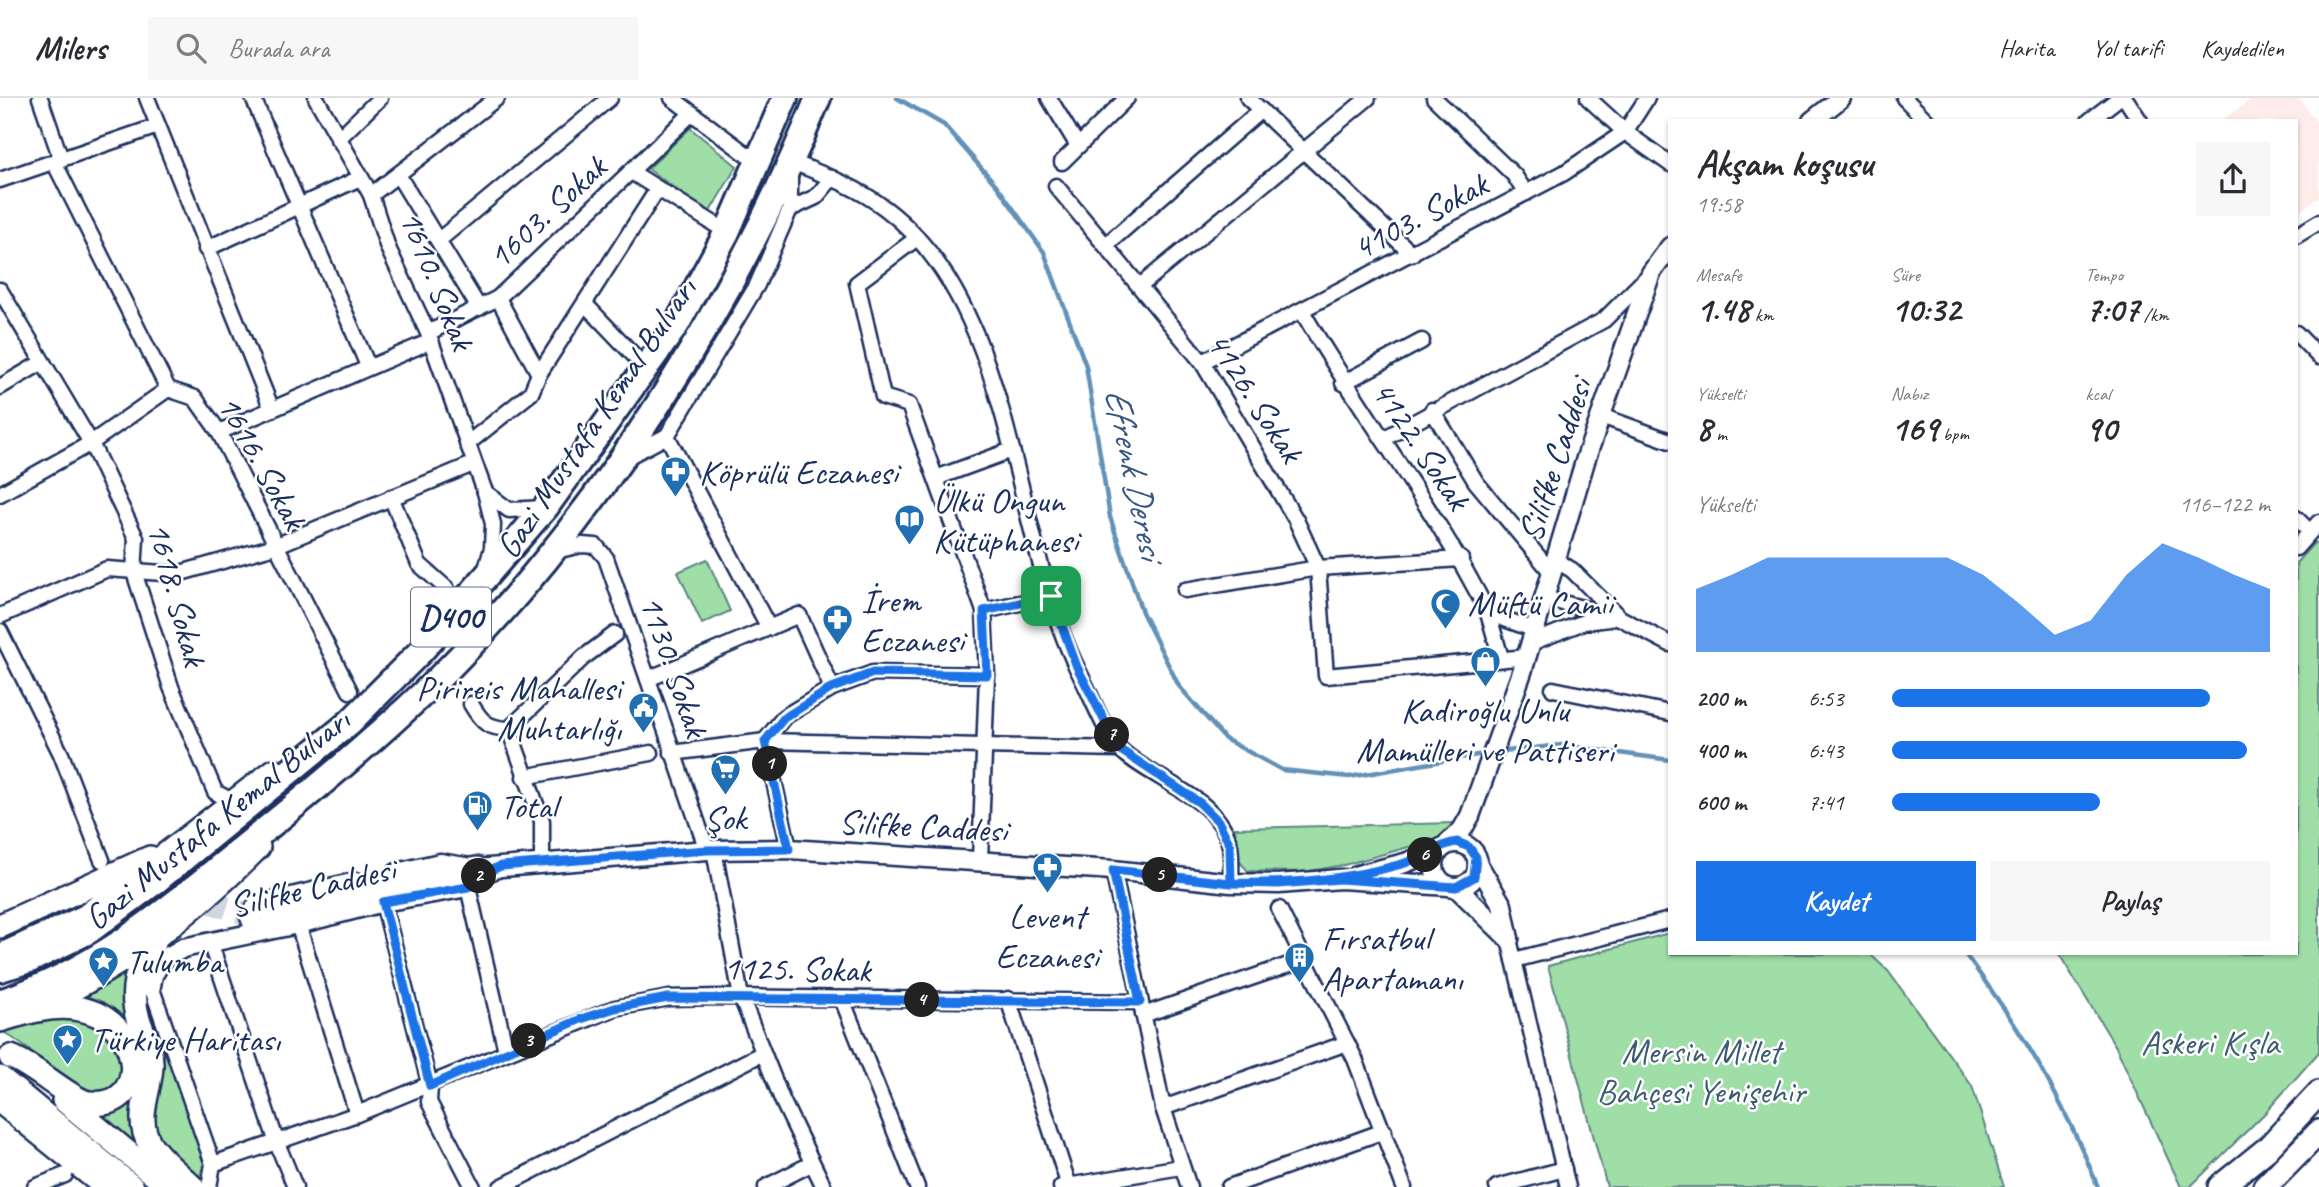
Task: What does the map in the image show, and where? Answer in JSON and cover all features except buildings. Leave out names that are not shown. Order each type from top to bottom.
[{"type":"highway","name":"Gazi Mustafa Kemal Bulvarı","points":[[0,970],[30,960],[89,931],[350,722],[422,650],[546,507],[648,369],[677,324],[727,232],[785,98]]},
{"type":"highway","name":"Gazi Mustafa Kemal Bulvarı","points":[[7,1014],[42,988],[103,956],[171,907],[388,727],[451,666],[551,552],[617,462],[694,345],[746,255],[792,161],[818,98]]},
{"type":"main road","points":[[2,941],[172,849],[232,801],[350,722]]},
{"type":"main road","points":[[7,1014],[71,993],[160,936],[208,897],[309,794]]},
{"type":"main road","points":[[265,923],[386,885],[472,878]]},
{"type":"main road","points":[[2,941],[44,925],[94,895]]},
{"type":"main road","points":[[160,936],[145,954],[135,987],[135,1008],[151,1064],[142,1107],[143,1121],[150,1144],[192,1187]]},
{"type":"main road","points":[[6,1052],[27,1063],[85,1103],[103,1104],[113,1101],[128,1085],[133,1071],[133,1056],[128,1042],[97,1014],[60,1007],[7,1014]]},
{"type":"main road","points":[[6,1052],[169,1187]]},
{"type":"main road","points":[[0,1079],[132,1187]]},
{"type":"main road","points":[[2220,1187],[2267,1149],[2319,1093]]},
{"type":"main road","points":[[0,1101],[106,1187]]},
{"type":"main road","points":[[2265,1187],[2319,1132]]},
{"type":"street","name":"1616. Sokak","points":[[40,98],[57,161],[168,390],[195,398],[219,432],[351,691]]},
{"type":"street","points":[[147,98],[271,407]]},
{"type":"street","points":[[253,98],[368,366]]},
{"type":"street","name":"1610. Sokak","points":[[316,98],[371,195],[388,248],[430,337],[485,492],[493,524],[492,548],[483,582]]},
{"type":"street","points":[[338,139],[380,98]]},
{"type":"street","points":[[371,195],[497,98]]},
{"type":"street","points":[[439,240],[610,98]]},
{"type":"street","points":[[672,98],[758,163]]},
{"type":"street","points":[[1049,98],[1078,146]]},
{"type":"street","points":[[1062,162],[1126,98]]},
{"type":"street","points":[[1248,98],[1412,254]]},
{"type":"street","points":[[1140,286],[1368,98]]},
{"type":"street","points":[[1434,98],[1514,174],[1526,193]]},
{"type":"street","points":[[1588,98],[1625,132],[1668,163]]},
{"type":"street","name":"4103. Sokak","points":[[1202,362],[1564,173],[1625,132],[1647,98]]},
{"type":"street","points":[[1815,119],[1841,98]]},
{"type":"street","points":[[1904,98],[1925,119]]},
{"type":"street","points":[[2093,119],[2119,98]]},
{"type":"street","points":[[2125,98],[2139,119]]},
{"type":"street","points":[[1106,245],[1261,110]]},
{"type":"street","name":"1603. Sokak","points":[[219,432],[430,337],[498,298],[633,173],[692,113]]},
{"type":"street","points":[[0,180],[158,126]]},
{"type":"street","points":[[617,462],[667,436],[757,285],[790,209],[792,161],[849,185],[887,210],[917,239],[964,302],[1012,450],[1051,596],[1077,667],[1119,749],[1200,803],[1218,821],[1230,845],[1231,883]]},
{"type":"street","points":[[633,173],[727,232]]},
{"type":"street","points":[[398,175],[479,308]]},
{"type":"street","points":[[206,249],[360,178]]},
{"type":"street","points":[[790,209],[816,197],[832,178]]},
{"type":"street","name":"4126. Sokak","points":[[1056,186],[1202,362],[1296,520],[1318,568],[1326,676],[1501,658]]},
{"type":"street","points":[[467,444],[531,393],[539,374],[657,190]]},
{"type":"street","points":[[2298,235],[2317,227]]},
{"type":"street","points":[[917,239],[857,283],[883,397],[909,405],[984,611],[987,675],[980,860]]},
{"type":"street","name":"Silifke Caddesi","points":[[1470,816],[1529,650],[1601,416],[1651,273],[1668,250]]},
{"type":"street","points":[[1382,439],[1604,320],[1651,273]]},
{"type":"street","name":"1618. Sokak","points":[[0,290],[91,443],[136,538],[134,572],[172,687],[215,793],[232,801]]},
{"type":"street","points":[[498,298],[539,374]]},
{"type":"street","points":[[585,304],[648,369]]},
{"type":"street","name":"4122. Sokak","points":[[1302,311],[1343,383],[1461,559],[1488,613],[1501,658]]},
{"type":"street","points":[[2298,335],[2319,357]]},
{"type":"street","points":[[1343,383],[1422,341]]},
{"type":"street","points":[[0,387],[41,363]]},
{"type":"street","points":[[0,494],[91,443],[168,390]]},
{"type":"street","points":[[1432,410],[1476,482],[1554,567],[1572,570],[1620,618]]},
{"type":"street","points":[[1601,416],[1668,437]]},
{"type":"street","points":[[667,436],[769,628]]},
{"type":"street","points":[[936,478],[1012,450]]},
{"type":"street","points":[[0,616],[107,569],[177,574],[275,546],[473,464]]},
{"type":"street","points":[[485,492],[509,510],[524,512],[546,507]]},
{"type":"street","points":[[391,496],[419,564],[447,589]]},
{"type":"street","points":[[2298,519],[2314,527],[2298,546]]},
{"type":"street","name":"1130. Sokak","points":[[551,552],[582,545],[596,546],[606,558],[672,753],[710,850],[741,997],[811,1164],[824,1187]]},
{"type":"street","points":[[1185,590],[1318,568],[1461,559]]},
{"type":"street","points":[[984,611],[1051,596]]},
{"type":"street","points":[[1544,598],[1620,618],[1667,639]]},
{"type":"street","points":[[1488,613],[1529,650]]},
{"type":"street","points":[[648,679],[799,615],[832,688]]},
{"type":"street","points":[[1501,658],[1529,650],[1584,622],[1620,618]]},
{"type":"street","points":[[0,631],[61,754],[102,860]]},
{"type":"street","points":[[471,704],[481,722],[492,728],[509,729],[584,657],[615,634]]},
{"type":"street","points":[[765,741],[784,718],[832,688],[873,673],[987,675]]},
{"type":"street","points":[[1553,689],[1668,713]]},
{"type":"street","points":[[509,729],[542,821],[542,863]]},
{"type":"street","points":[[672,753],[765,741],[1119,749]]},
{"type":"street","points":[[765,741],[789,849]]},
{"type":"street","points":[[524,776],[651,753]]},
{"type":"street","points":[[1470,816],[1462,830],[1443,847],[1433,867],[1438,879],[1452,886],[1509,939]]},
{"type":"street","points":[[1340,879],[1452,886],[1474,877],[1476,857],[1470,816]]},
{"type":"street","points":[[1340,879],[1405,863],[1443,847],[1463,844],[1476,857],[1502,905],[1568,1187]]},
{"type":"street","name":"Silifke Caddesi","points":[[152,986],[157,967],[168,955],[265,923],[298,924],[472,878],[501,866],[710,850],[789,849],[1113,870],[1231,883],[1279,884],[1340,879]]},
{"type":"street","points":[[1113,870],[1163,1108],[1189,1187]]},
{"type":"street","points":[[472,878],[506,1051]]},
{"type":"street","points":[[383,902],[430,1086],[429,1102],[473,1187]]},
{"type":"street","points":[[1279,909],[1347,1043],[1404,1187]]},
{"type":"street","points":[[1514,960],[1668,921]]},
{"type":"street","points":[[298,924],[357,1114]]},
{"type":"street","points":[[210,942],[277,1143],[295,1187]]},
{"type":"street","points":[[1141,1008],[1303,960]]},
{"type":"street","points":[[152,986],[213,1164],[209,1187]]},
{"type":"street","name":"1125. Sokak","points":[[213,1164],[430,1086],[506,1051],[615,1008],[668,998],[1008,999],[1141,1008]]},
{"type":"street","points":[[842,999],[917,1187]]},
{"type":"street","points":[[1008,999],[1064,1186],[1181,1167]]},
{"type":"street","points":[[1163,1108],[1347,1043]]},
{"type":"street","points":[[501,1187],[763,1053]]},
{"type":"street","points":[[1229,1187],[1384,1131]]},
{"type":"street","points":[[766,1187],[811,1164]]},
{"type":"street","points":[[1497,1187],[1564,1169]]},
{"type":"street","points":[[35,1187],[65,1175]]},
{"type":"shaded area","points":[[2253,98],[2299,98],[2319,125],[2319,197],[2298,213],[2298,119],[2224,119]]},
{"type":"green space","points":[[690,128],[737,166],[709,213],[648,169]]},
{"type":"green space","name":"Askeri Kışla","points":[[2315,542],[2319,545],[2319,1052],[2265,1113],[2190,1187],[2181,1187],[2116,1047],[2060,955],[2298,955],[2298,561]]},
{"type":"green space","points":[[707,559],[730,611],[702,624],[678,572]]},
{"type":"green space","points":[[1456,823],[1441,838],[1344,865],[1304,872],[1248,871],[1238,860],[1235,828]]},
{"type":"green space","points":[[180,933],[181,940],[187,944],[161,957],[144,980],[204,1164],[197,1184],[161,1151],[150,1131],[150,1106],[157,1058],[136,999],[139,976],[145,966]]},
{"type":"green space","name":"Mersin Millet Bahçesi Yenişehir","points":[[1668,933],[1668,955],[1871,955],[1888,971],[1972,1086],[2004,1187],[1607,1187],[1548,966]]},
{"type":"green space","points":[[126,965],[122,993],[128,1023],[104,1003],[74,995]]},
{"type":"green space","points":[[70,1012],[121,1041],[123,1082],[96,1096],[72,1082],[5,1033],[18,1024]]},
{"type":"green space","points":[[138,1089],[132,1120],[143,1151],[98,1114],[106,1113]]},
{"type":"waterway","name":"Efrenk Deresi","points":[[897,98],[944,125],[997,186],[1044,252],[1086,366],[1110,517],[1142,612],[1179,686],[1225,739],[1282,770],[1349,777],[1489,753]]},
{"type":"waterway","name":"Efrenk Deresi","points":[[1497,752],[1561,745],[1668,760]]},
{"type":"waterway","name":"Efrenk Deresi","points":[[1966,955],[2040,1066],[2085,1155],[2098,1187]]},
{"type":"tunnel","points":[[140,884],[174,889],[237,911],[271,915]]},
{"type":"place","name":"Köprülü Eczanesi","points":[[676,499]]},
{"type":"place","name":"Ülkü Ongun Kütüphanesi","points":[[910,547]]},
{"type":"place","name":"Müftü Camii","points":[[1445,630]]},
{"type":"place","name":"İrem Eczanesi","points":[[838,647]]},
{"type":"place","name":"Kadiroğlu Unlu Mamülleri ve Pattiseri","points":[[1485,688]]},
{"type":"place","name":"Pirireis Mahallesi Muhtarlığı","points":[[644,735]]},
{"type":"place","name":"Şok","points":[[725,796]]},
{"type":"place","name":"Total","points":[[477,833]]},
{"type":"place","name":"Levent Eczanesi","points":[[1047,894]]},
{"type":"place","name":"Fırsatbul Apartamanı","points":[[1299,985]]},
{"type":"place","name":"Tulumba","points":[[103,988]]},
{"type":"place","name":"Türkiye Haritası","points":[[67,1066]]},
{"type":"route","points":[[1051,596],[984,611],[987,675],[873,673],[832,688],[784,718],[765,741],[789,849],[707,850],[501,866],[481,874],[468,887],[383,902],[430,1086],[581,1019],[615,1008],[668,998],[1140,1002],[1113,870],[1231,883],[1279,884],[1340,879],[1456,887],[1463,886],[1474,877],[1478,864],[1476,857],[1469,847],[1457,842],[1405,863],[1340,879],[1279,884],[1231,883],[1230,845],[1218,821],[1200,803],[1156,777],[1119,749],[1077,667],[1051,596]]}]
